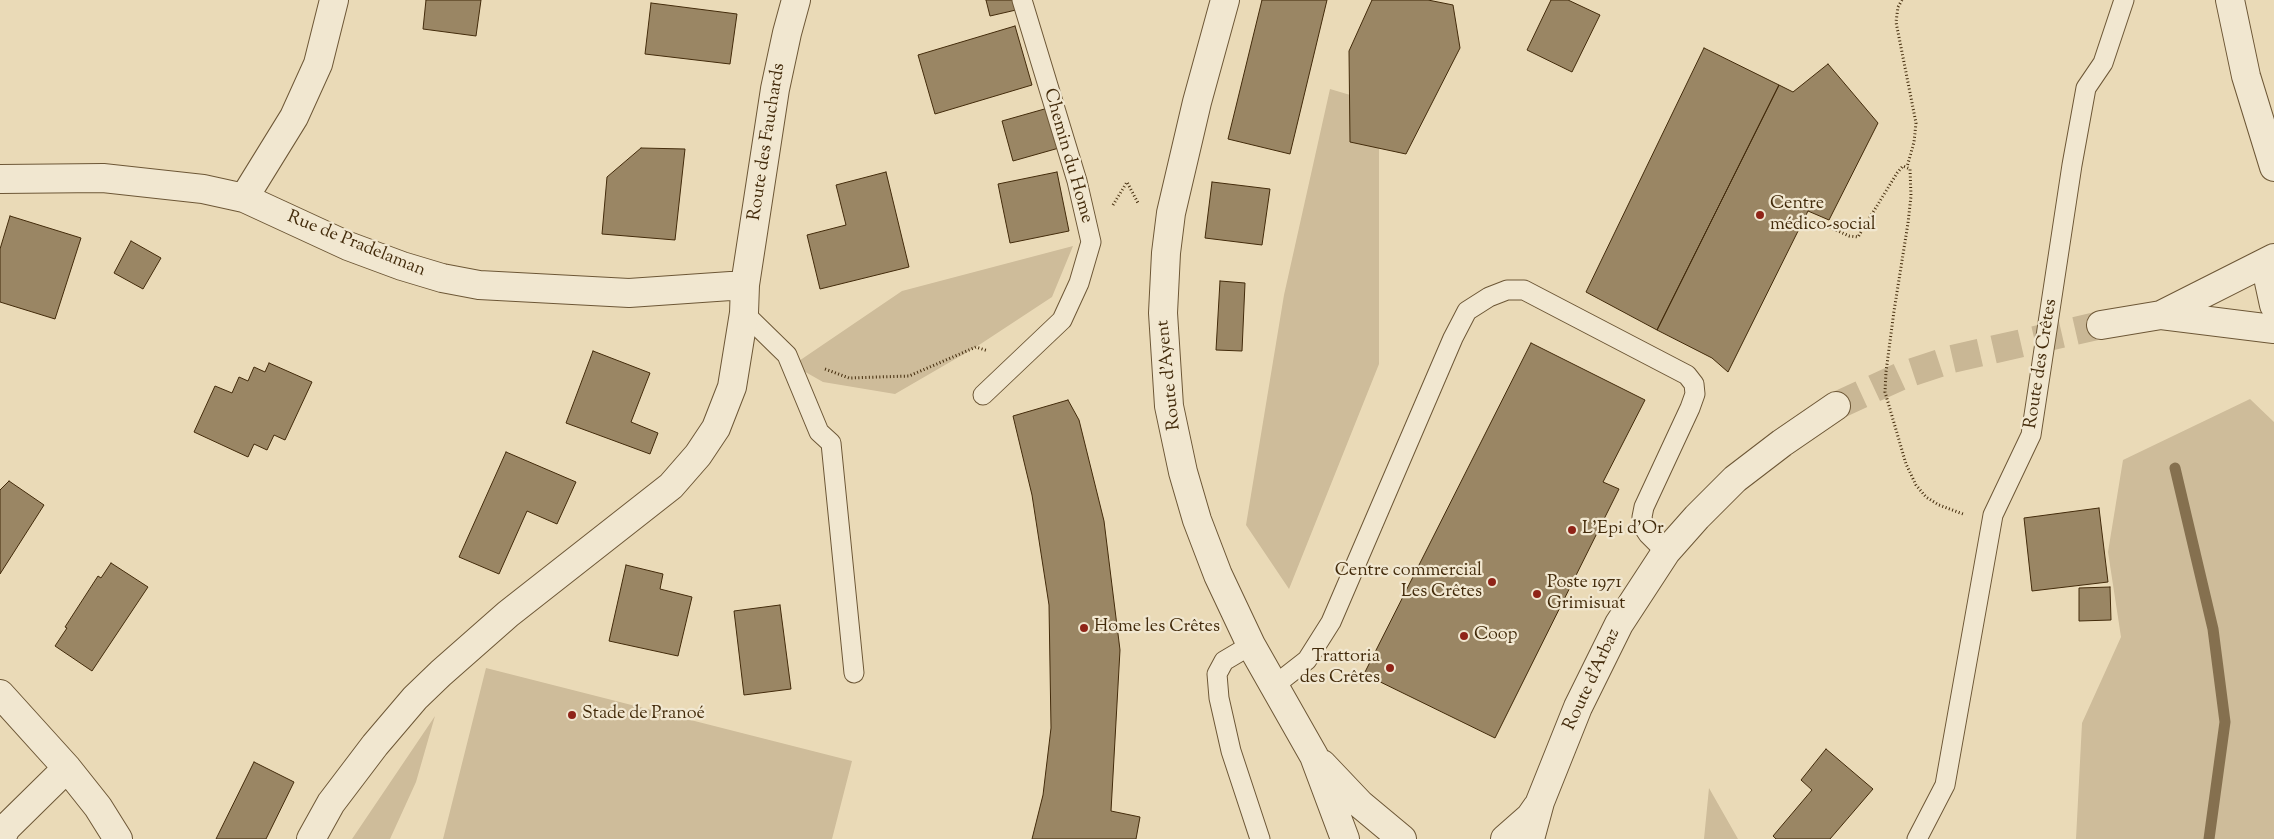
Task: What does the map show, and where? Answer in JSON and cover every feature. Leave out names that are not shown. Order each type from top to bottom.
[{"type":"street","points":[[244,198],[298,108],[318,64],[334,0]]},
{"type":"street","name":"Route des Fauchards","points":[[311,839],[331,803],[374,745],[415,698],[508,614],[671,486],[698,455],[716,428],[732,387],[744,313],[745,286],[775,89],[796,0]]},
{"type":"street","name":"Route d'Ayent","points":[[1225,0],[1192,121],[1171,213],[1166,253],[1164,321],[1169,406],[1183,472],[1197,520],[1218,575],[1251,645],[1314,756],[1345,839]]},
{"type":"street","points":[[2230,0],[2246,76],[2263,135],[2274,162]]},
{"type":"street","name":"Rue de Pradelaman","points":[[0,179],[103,178],[202,189],[244,198],[348,246],[442,278],[479,285],[629,293],[745,286]]},
{"type":"street","points":[[2274,258],[2269,282],[2274,305]]},
{"type":"street","points":[[2161,315],[2274,258]]},
{"type":"street","points":[[2102,325],[2161,315],[2274,329]]},
{"type":"street","name":"Route d'Arbaz","points":[[1530,839],[1540,802],[1578,707],[1619,624],[1666,552],[1697,517],[1735,479],[1778,446],[1836,406]]},
{"type":"street","points":[[0,694],[67,768],[98,807],[118,839]]},
{"type":"street","name":"Route d'Ayent","points":[[1314,756],[1360,804],[1402,839]]},
{"type":"street","points":[[1,839],[13,821],[67,768]]},
{"type":"street","name":"Route d'Arbaz","points":[[1505,839],[1530,818],[1540,802]]},
{"type":"lane","name":"Chemin du Home","points":[[983,395],[1062,320],[1079,283],[1091,242],[1078,181],[1022,0]]},
{"type":"lane","name":"Route des Crêtes","points":[[1917,839],[1945,785],[1993,515],[2032,435],[2072,165],[2086,88],[2103,63],[2124,0]]},
{"type":"lane","points":[[1275,685],[1308,660],[1331,622],[1449,347],[1467,311],[1489,297],[1507,290],[1524,290],[1687,375],[1694,384],[1695,394],[1690,408],[1644,507],[1642,518],[1644,528],[1648,534],[1666,552]]},
{"type":"lane","points":[[744,313],[787,355],[819,432],[831,443],[854,673]]},
{"type":"lane","points":[[1251,645],[1224,660],[1217,674],[1219,698],[1232,751],[1260,839]]},
{"type":"path","points":[[1902,0],[1898,7],[1897,36],[1916,123],[1914,142],[1906,168]]},
{"type":"path","points":[[1816,226],[1827,226],[1849,236],[1858,237],[1897,173],[1903,166],[1910,168],[1909,214],[1886,372],[1886,392],[1906,464],[1916,485],[1926,497],[1940,505],[1991,525]]},
{"type":"path","points":[[1091,242],[1127,182],[1142,208]]},
{"type":"path","points":[[787,355],[849,378],[909,376],[976,347],[1019,361]]},
{"type":"shaded area","points":[[1330,89],[1357,97],[1379,149],[1379,364],[1289,589],[1246,525],[1284,295]]},
{"type":"shaded area","points":[[1073,246],[1052,297],[976,347],[895,394],[823,382],[793,365],[902,291]]},
{"type":"shaded area","points":[[2250,399],[2274,422],[2274,839],[2076,839],[2082,723],[2121,637],[2108,552],[2123,460]]},
{"type":"shaded area","name":"Stade de Pranoé","points":[[486,668],[852,761],[832,839],[443,839]]},
{"type":"shaded area","points":[[435,716],[416,782],[390,839],[352,839]]},
{"type":"shaded area","points":[[1709,788],[1738,839],[1704,839]]},
{"type":"building","points":[[426,0],[481,0],[476,36],[423,29]]},
{"type":"building","points":[[986,0],[1013,0],[1016,10],[990,16]]},
{"type":"building","points":[[1262,0],[1327,0],[1290,154],[1228,139]]},
{"type":"building","points":[[1372,0],[1428,0],[1453,5],[1460,48],[1406,154],[1350,142],[1349,51]]},
{"type":"building","points":[[1551,0],[1568,0],[1600,15],[1572,72],[1527,50]]},
{"type":"building","points":[[651,3],[737,14],[730,64],[645,54]]},
{"type":"building","points":[[1015,26],[1032,85],[935,114],[918,55]]},
{"type":"building","points":[[1704,48],[1779,85],[1657,330],[1586,292]]},
{"type":"building","name":"Centre médico-social","points":[[1828,64],[1878,123],[1829,220],[1808,211],[1728,372],[1712,358],[1657,330],[1779,85],[1793,92]]},
{"type":"building","points":[[1048,108],[1059,148],[1013,161],[1002,121]]},
{"type":"building","points":[[641,148],[685,149],[675,240],[602,234],[607,177]]},
{"type":"building","points":[[886,172],[909,267],[820,289],[807,235],[846,225],[836,185]]},
{"type":"building","points":[[1057,172],[1069,231],[1010,243],[998,184]]},
{"type":"building","points":[[1212,182],[1270,189],[1262,245],[1205,238]]},
{"type":"building","points":[[10,216],[81,238],[55,319],[0,302],[0,249]]},
{"type":"building","points":[[131,241],[161,258],[143,289],[114,273]]},
{"type":"building","points":[[1220,281],[1245,283],[1242,351],[1216,350]]},
{"type":"building","name":"Centre commercial Les Crêtes","points":[[1531,343],[1645,400],[1603,482],[1619,489],[1495,738],[1364,674]]},
{"type":"building","points":[[593,351],[650,373],[631,422],[658,433],[650,454],[566,423]]},
{"type":"building","points":[[269,363],[312,382],[285,440],[274,435],[267,450],[254,444],[248,457],[194,432],[215,386],[232,393],[239,377],[248,381],[254,367],[265,372]]},
{"type":"building","name":"Home les Crêtes","points":[[1068,400],[1079,420],[1104,521],[1120,650],[1111,811],[1140,817],[1136,839],[1032,839],[1043,795],[1051,728],[1049,605],[1032,495],[1013,416]]},
{"type":"building","points":[[506,452],[576,482],[557,524],[527,511],[499,574],[459,557]]},
{"type":"building","points":[[9,481],[44,505],[0,574],[0,490]]},
{"type":"building","points":[[2099,508],[2108,582],[2032,591],[2024,518]]},
{"type":"building","points":[[111,563],[148,587],[92,671],[55,646],[98,576],[101,578]]},
{"type":"building","points":[[626,565],[663,574],[660,589],[692,597],[678,656],[609,641]]},
{"type":"building","points":[[2110,587],[2111,620],[2079,621],[2079,588]]},
{"type":"building","points":[[780,605],[791,689],[744,695],[734,611]]},
{"type":"building","points":[[1826,749],[1873,789],[1830,839],[1776,839],[1773,836],[1812,790],[1801,780]]},
{"type":"building","points":[[254,762],[294,782],[266,839],[216,839]]},
{"type":"waterway","points":[[2175,468],[2213,629],[2225,722],[2209,839]]},
{"type":"tunnel","points":[[1836,406],[1901,376],[1952,359],[2101,325]]},
{"type":"place","name":"Centre médico-social","points":[[1760,215]]},
{"type":"place","name":"L'Epi d'Or","points":[[1572,530]]},
{"type":"place","name":"Centre commercial Les Crêtes","points":[[1492,582]]},
{"type":"place","name":"Poste 1971 Grimisuat","points":[[1537,594]]},
{"type":"place","name":"Home les Crêtes","points":[[1084,628]]},
{"type":"place","name":"Coop","points":[[1464,636]]},
{"type":"place","name":"Trattoria des Crêtes","points":[[1390,668]]},
{"type":"place","name":"Stade de Pranoé","points":[[572,715]]}]
